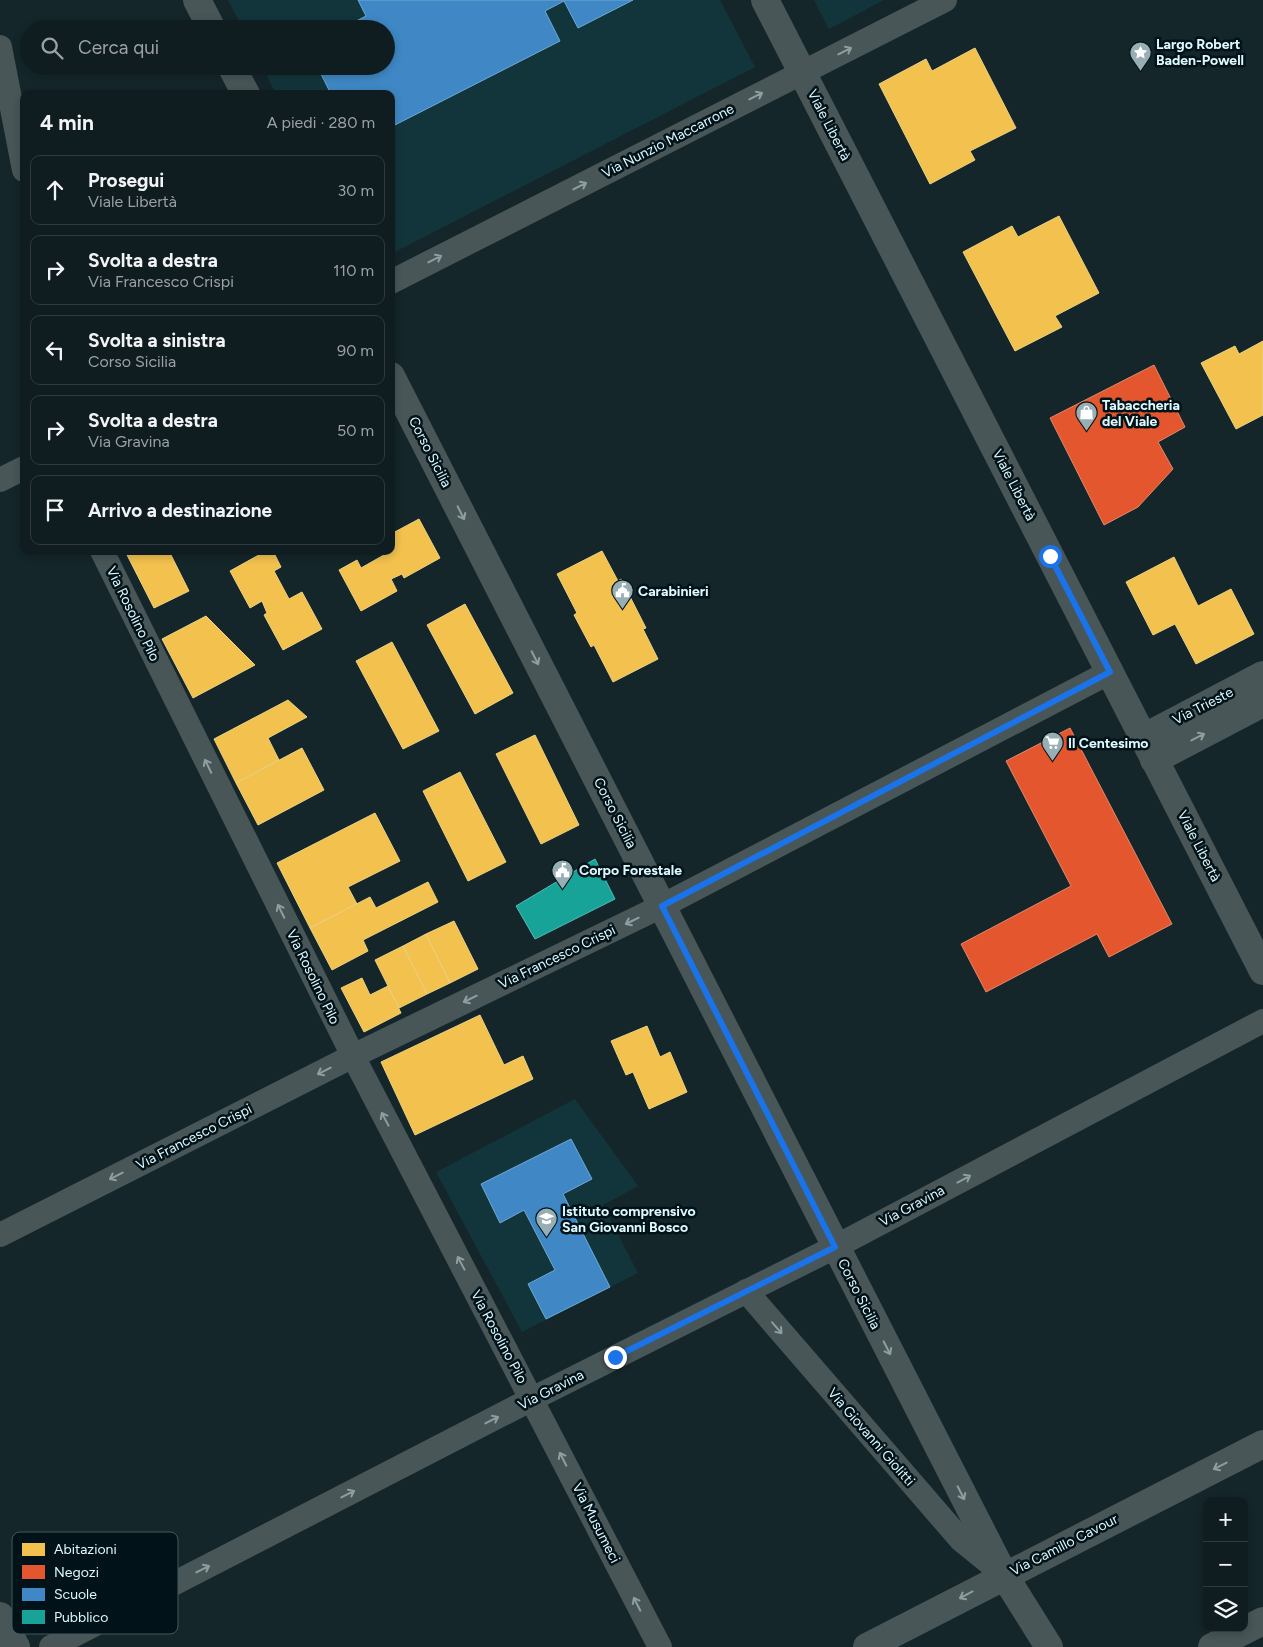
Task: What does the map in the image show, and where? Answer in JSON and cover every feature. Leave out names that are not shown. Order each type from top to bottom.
[{"type":"street","points":[[197,0],[207,20]]},
{"type":"street","name":"Viale Libertà","points":[[765,0],[1263,970]]},
{"type":"street","name":"Via Nunzio Maccarrone","points":[[395,280],[945,0]]},
{"type":"street","points":[[0,46],[20,149]]},
{"type":"street","points":[[236,75],[244,90]]},
{"type":"street","name":"Corso Sicilia","points":[[395,384],[1004,1575],[1049,1647]]},
{"type":"street","points":[[0,480],[20,470]]},
{"type":"street","name":"Via Rosolino Pilo","points":[[104,555],[353,1056],[532,1399]]},
{"type":"street","name":"Via Francesco Crispi","points":[[0,1234],[353,1056],[662,906],[1110,672]]},
{"type":"street","name":"Via Trieste","points":[[1149,749],[1263,675]]},
{"type":"street","name":"Via Trieste","points":[[1149,749],[1263,703]]},
{"type":"street","name":"Via Gravina","points":[[178,1582],[532,1399],[835,1247],[1263,1021]]},
{"type":"street","name":"Via Giovanni Giolitti","points":[[746,1291],[961,1540],[1004,1575]]},
{"type":"street","name":"Via Musumeci","points":[[532,1399],[660,1647]]},
{"type":"street","name":"Via Camillo Cavour","points":[[867,1647],[1004,1575],[1263,1444]]},
{"type":"street","points":[[0,1616],[16,1647]]},
{"type":"street","points":[[1212,1647],[1263,1621]]},
{"type":"street","name":"Via Gravina","points":[[51,1647],[76,1634]]},
{"type":"shaded area","points":[[228,0],[720,0],[755,67],[395,252],[395,90],[274,90],[266,75],[395,75],[395,20],[238,20]]},
{"type":"shaded area","points":[[814,0],[884,0],[829,29]]},
{"type":"shaded area","name":"Istituto comprensivo San Giovanni Bosco","points":[[575,1099],[638,1186],[603,1205],[638,1273],[522,1332],[436,1172]]},
{"type":"building: Abitazioni","points":[[975,48],[1016,128],[970,151],[975,160],[930,184],[879,84],[926,59],[932,71]]},
{"type":"building: Abitazioni","points":[[1059,216],[1099,293],[1055,316],[1062,327],[1015,351],[963,252],[1012,226],[1018,237]]},
{"type":"building: Abitazioni","points":[[1263,341],[1263,415],[1236,429],[1201,363],[1235,346],[1239,354]]},
{"type":"building: Abitazioni","points":[[419,519],[440,558],[404,578],[402,574],[391,579],[397,591],[361,611],[339,570],[357,560],[361,568],[384,555],[395,555],[395,532]]},
{"type":"building: Abitazioni","points":[[602,551],[618,581],[621,579],[646,628],[643,629],[658,659],[613,682],[594,645],[591,647],[574,615],[577,613],[557,574]]},
{"type":"building: Abitazioni","points":[[127,555],[171,555],[189,591],[154,608]]},
{"type":"building: Abitazioni","points":[[259,555],[275,555],[281,567],[274,571],[289,599],[302,592],[322,629],[283,650],[264,615],[267,613],[262,601],[250,608],[230,571]]},
{"type":"building: Abitazioni","points":[[1174,557],[1198,606],[1231,589],[1254,634],[1196,664],[1175,624],[1153,635],[1126,582]]},
{"type":"building: Abitazioni","points":[[465,604],[513,693],[475,714],[427,625]]},
{"type":"building: Abitazioni","points":[[206,616],[255,665],[193,698],[162,639]]},
{"type":"building: Abitazioni","points":[[392,642],[439,731],[403,749],[356,661]]},
{"type":"building: Abitazioni","points":[[288,700],[307,717],[268,738],[279,760],[236,783],[214,739]]},
{"type":"building: Abitazioni","points":[[535,735],[579,825],[541,844],[496,754]]},
{"type":"building: Abitazioni","points":[[302,748],[324,790],[258,825],[236,783]]},
{"type":"building: Abitazioni","points":[[460,772],[506,862],[468,881],[423,791]]},
{"type":"building: Abitazioni","points":[[375,813],[400,861],[348,887],[357,904],[310,928],[277,863]]},
{"type":"building: Abitazioni","points":[[428,882],[438,902],[363,940],[368,951],[332,970],[310,928],[370,897],[376,908]]},
{"type":"building: Abitazioni","points":[[454,921],[478,969],[450,983],[426,934]]},
{"type":"building: Abitazioni","points":[[426,934],[450,983],[427,994],[403,946]]},
{"type":"building: Abitazioni","points":[[403,946],[427,994],[399,1008],[375,960]]},
{"type":"building: Abitazioni","points":[[362,978],[370,995],[388,986],[401,1013],[364,1032],[341,988]]},
{"type":"building: Abitazioni","points":[[480,1015],[504,1065],[523,1056],[533,1079],[415,1135],[381,1062]]},
{"type":"building: Abitazioni","points":[[647,1026],[660,1057],[670,1052],[687,1092],[649,1109],[633,1072],[626,1075],[611,1041]]},
{"type":"building: Negozi","points":[[1154,365],[1185,427],[1158,442],[1173,469],[1138,507],[1104,525],[1050,418]]},
{"type":"building: Negozi","points":[[1070,728],[1172,924],[1109,957],[1097,934],[986,992],[961,944],[1071,886],[1006,761]]},
{"type":"building: Scuole","points":[[358,0],[633,0],[578,28],[564,1],[545,11],[560,41],[395,125],[395,90],[329,90],[322,75],[395,75],[395,20],[358,20],[366,16]]},
{"type":"building: Scuole","points":[[571,1139],[592,1179],[563,1194],[610,1287],[546,1319],[528,1284],[555,1270],[524,1210],[500,1223],[481,1184]]},
{"type":"building: Pubblico","points":[[595,859],[615,899],[535,939],[516,906]]},
{"type":"place","name":"Largo Robert Baden-Powell","points":[[1140,71]]},
{"type":"place","name":"Tabaccheria del Viale","points":[[1086,432]]},
{"type":"place","name":"Carabinieri","points":[[622,610]]},
{"type":"place","name":"Il Centesimo","points":[[1052,762]]},
{"type":"place","name":"Corpo Forestale","points":[[563,889]]},
{"type":"place","name":"Istituto comprensivo San Giovanni Bosco","points":[[546,1238]]},
{"type":"route","points":[[615,1357],[835,1247],[662,906],[1110,672],[1050,556]]}]
